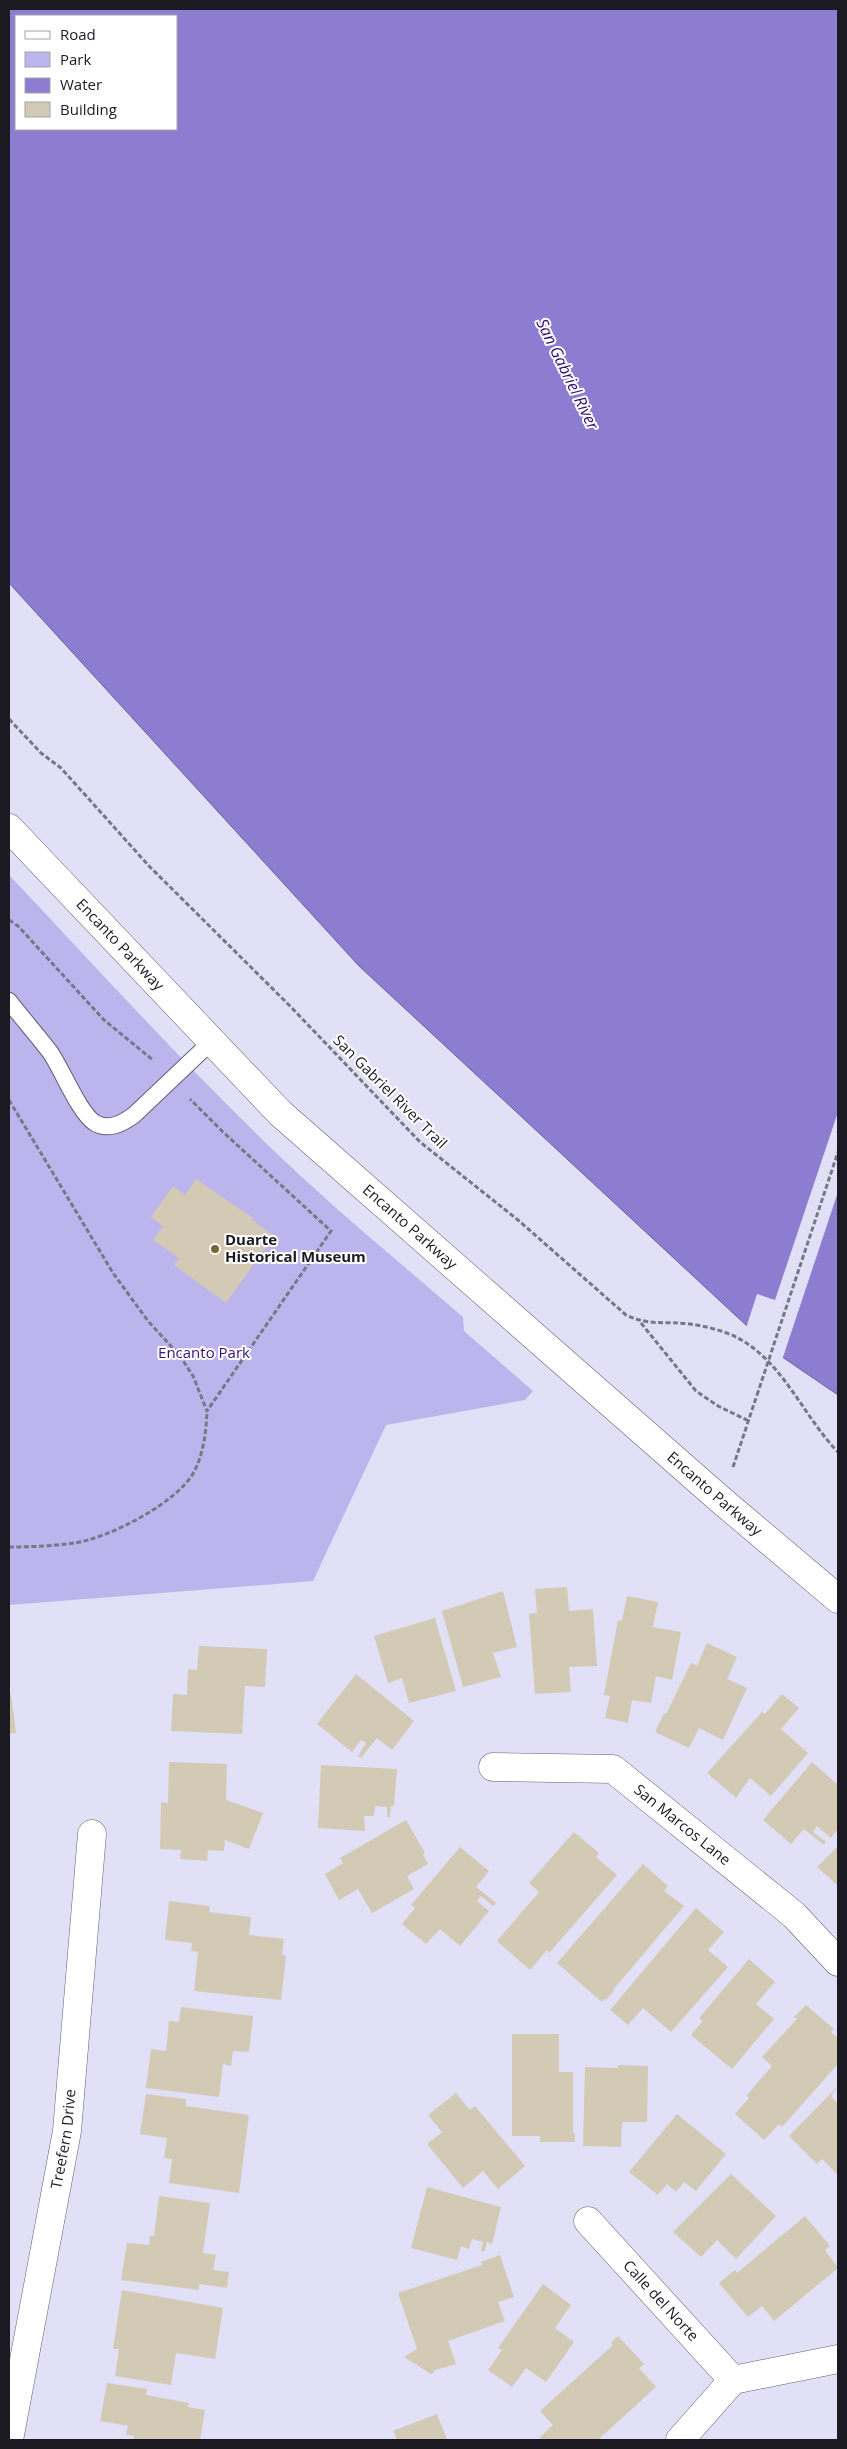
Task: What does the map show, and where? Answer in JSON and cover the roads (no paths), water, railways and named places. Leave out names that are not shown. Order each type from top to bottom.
[{"type":"street","name":"Encanto Parkway","points":[[9,828],[280,1113],[722,1501],[838,1599]]},
{"type":"street","name":"San Marcos Lane","points":[[493,1767],[613,1770],[794,1915],[838,1962]]},
{"type":"street","name":"Treefern Drive","points":[[9,2440],[67,2131],[92,1834]]},
{"type":"street","name":"Calle del Norte","points":[[588,2221],[733,2380]]},
{"type":"street","points":[[680,2440],[733,2380],[838,2359]]},
{"type":"lane","points":[[9,1001],[50,1053],[82,1108],[95,1123],[110,1126],[121,1124],[134,1115],[212,1041]]},
{"type":"water","name":"San Gabriel River","points":[[9,9],[838,9],[838,1395],[775,1352],[359,966],[9,583]]},
{"type":"place","name":"Duarte Historical Museum","points":[[215,1249]]},
{"type":"park label","name":"Encanto Park","points":[[204,1353]]}]
